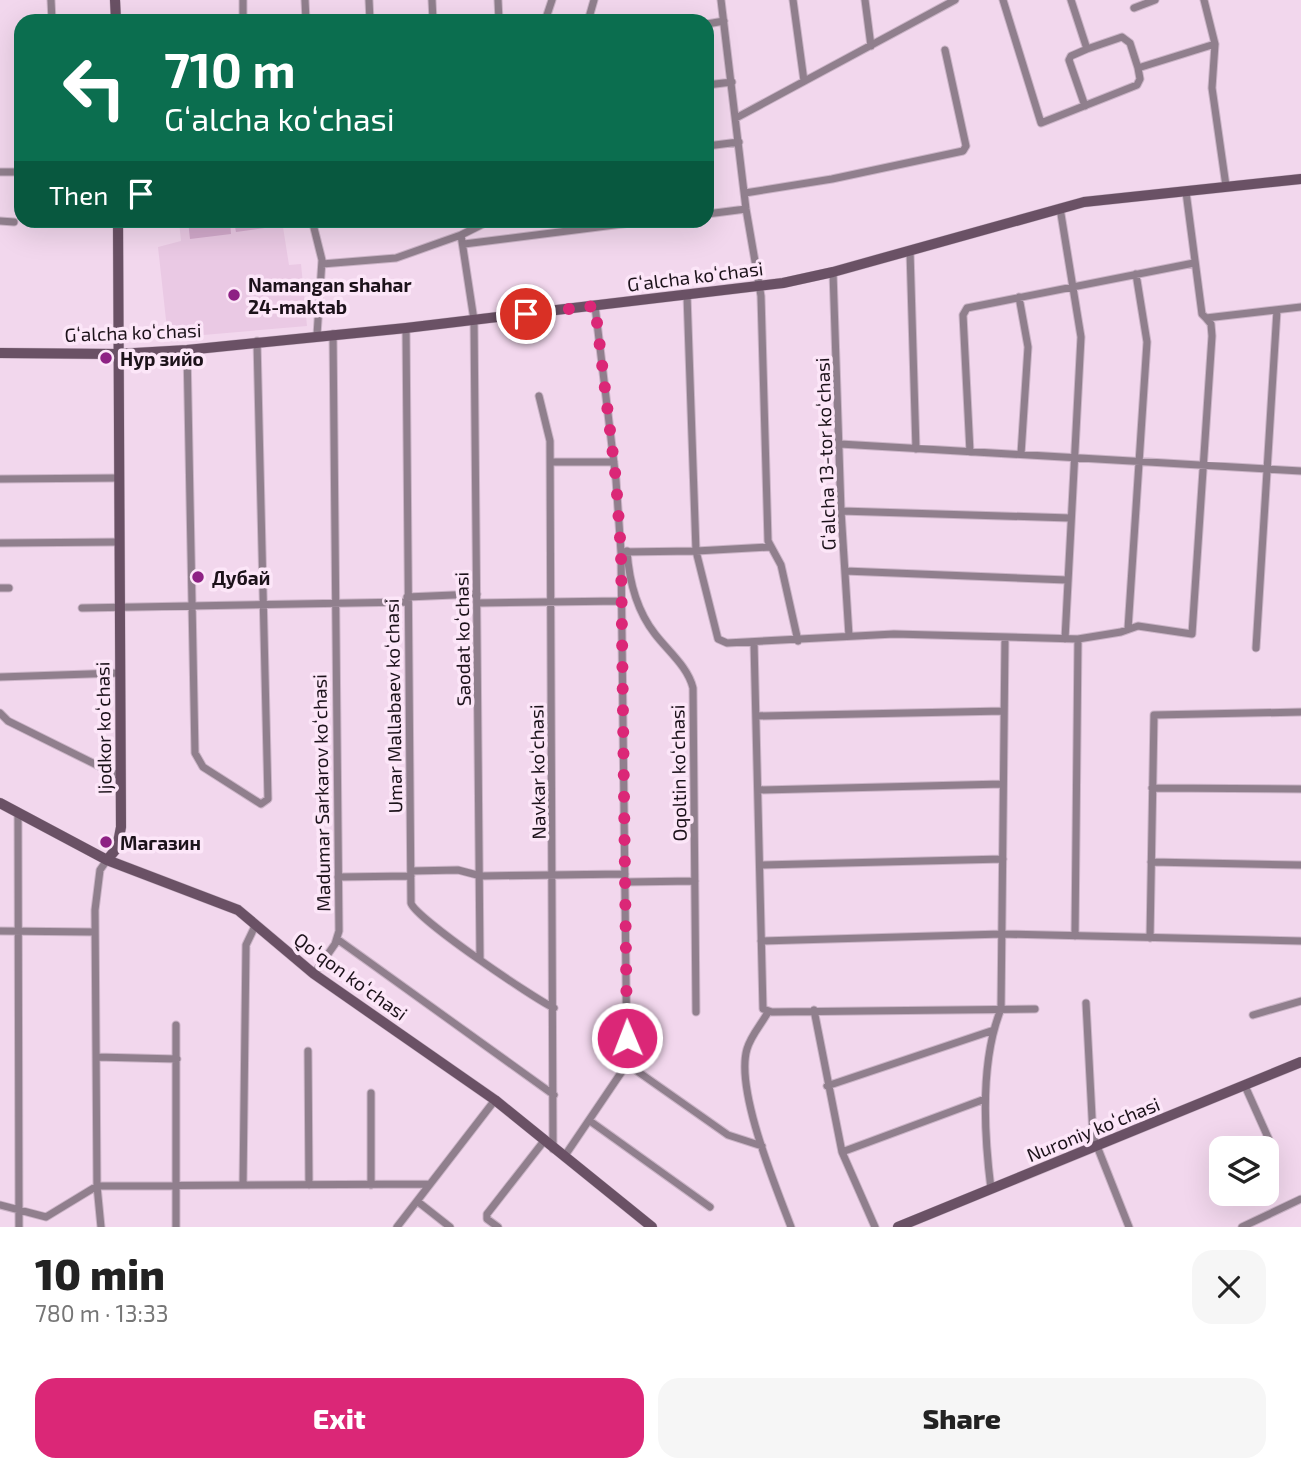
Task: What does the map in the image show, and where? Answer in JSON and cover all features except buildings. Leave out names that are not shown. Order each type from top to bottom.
[{"type":"street","points":[[721,0],[746,209],[759,286],[770,547],[781,565],[798,640]]},
{"type":"street","points":[[793,0],[804,81]]},
{"type":"street","points":[[865,0],[871,46]]},
{"type":"street","points":[[934,0],[935,10]]},
{"type":"street","points":[[736,118],[955,0]]},
{"type":"street","points":[[1003,0],[1038,121],[1085,106],[1137,85],[1140,79],[1130,43],[1122,37],[1070,56],[1069,60],[1085,106]]},
{"type":"street","points":[[1072,0],[1087,49]]},
{"type":"street","points":[[1134,8],[1156,0]]},
{"type":"street","points":[[1204,0],[1215,44],[1212,88],[1226,186]]},
{"type":"street","points":[[714,23],[724,21]]},
{"type":"street","points":[[1138,68],[1215,44]]},
{"type":"street","points":[[745,193],[844,177],[963,151],[966,146],[945,50]]},
{"type":"street","points":[[714,84],[732,82]]},
{"type":"street","points":[[714,145],[739,142]]},
{"type":"street","name":"Gʻalcha koʻchasi","points":[[0,353],[118,354],[187,350],[405,328],[759,286],[834,272],[1084,202],[1301,179]]},
{"type":"street","points":[[687,295],[696,551],[718,639],[727,643],[754,643],[894,634],[1078,639],[1138,626],[1192,634],[1212,336],[1211,324],[1199,309],[1186,192]]},
{"type":"street","points":[[1060,208],[1081,337],[1066,580],[1065,639]]},
{"type":"street","points":[[714,213],[746,209]]},
{"type":"street","points":[[0,221],[14,222]]},
{"type":"street","name":"Ijodkor koʻchasi","points":[[101,1227],[97,1186],[96,891],[100,870],[117,848],[120,838],[118,228]]},
{"type":"street","points":[[314,228],[322,264],[317,335]]},
{"type":"street","points":[[322,264],[396,258],[475,228]]},
{"type":"street","points":[[464,244],[591,228]]},
{"type":"street","name":"Saodat koʻchasi","points":[[461,235],[474,320],[480,958]]},
{"type":"street","points":[[910,251],[916,449]]},
{"type":"street","points":[[970,452],[964,311],[971,305],[1074,288],[1194,263]]},
{"type":"street","name":"Gʻalcha 13-tor koʻchasi","points":[[834,272],[841,511],[849,636]]},
{"type":"street","points":[[1128,629],[1147,342],[1136,274]]},
{"type":"street","points":[[1019,297],[1028,347],[1021,454]]},
{"type":"street","points":[[564,1157],[627,1064],[622,601],[624,551],[595,306]]},
{"type":"street","points":[[1206,318],[1301,307]]},
{"type":"street","points":[[1256,648],[1277,310]]},
{"type":"street","name":"Umar Mallabaev koʻchasi","points":[[405,328],[411,903],[417,915],[528,995],[554,1008]]},
{"type":"street","name":"Madumar Sarkarov koʻchasi","points":[[314,974],[337,939],[333,334]]},
{"type":"street","points":[[187,350],[196,757],[203,767],[261,804],[268,799],[257,341]]},
{"type":"street","name":"Navkar koʻchasi","points":[[539,396],[550,441],[554,875],[553,1149]]},
{"type":"street","points":[[840,444],[1301,471]]},
{"type":"street","points":[[550,462],[614,462]]},
{"type":"street","points":[[0,479],[117,478]]},
{"type":"street","points":[[841,511],[1070,518]]},
{"type":"street","points":[[0,543],[118,542]]},
{"type":"street","points":[[624,551],[770,547]]},
{"type":"street","name":"Oqoltin koʻchasi","points":[[624,551],[642,613],[656,636],[687,674],[693,688],[696,1012]]},
{"type":"street","points":[[845,571],[1066,580]]},
{"type":"street","points":[[82,608],[335,604],[477,594]]},
{"type":"street","points":[[478,603],[622,601]]},
{"type":"street","points":[[991,1189],[985,1099],[994,1030],[1001,1009],[1005,639]]},
{"type":"street","points":[[1075,936],[1078,639]]},
{"type":"street","points":[[754,643],[763,1009],[770,1012],[1035,1009]]},
{"type":"street","points":[[0,677],[119,673]]},
{"type":"street","points":[[756,716],[1004,711]]},
{"type":"street","points":[[1150,938],[1153,717],[1159,713],[1301,712]]},
{"type":"street","points":[[0,713],[8,721],[121,777]]},
{"type":"street","points":[[758,790],[1003,784]]},
{"type":"street","points":[[1152,788],[1301,789]]},
{"type":"street","name":"Qoʻqon koʻchasi","points":[[0,803],[107,860],[238,910],[314,974],[495,1100],[652,1227]]},
{"type":"street","points":[[18,813],[19,1227]]},
{"type":"street","points":[[760,864],[1003,859]]},
{"type":"street","points":[[1151,862],[1301,864]]},
{"type":"street","points":[[338,877],[458,870],[481,876],[554,875],[695,881]]},
{"type":"street","points":[[243,1185],[246,945],[256,924]]},
{"type":"street","points":[[0,931],[95,932]]},
{"type":"street","points":[[761,941],[1002,934],[1301,941]]},
{"type":"street","points":[[337,939],[554,1095]]},
{"type":"street","points":[[1253,1015],[1301,1001]]},
{"type":"street","points":[[1086,1003],[1091,1129],[1129,1227]]},
{"type":"street","points":[[814,1010],[842,1152],[875,1227]]},
{"type":"street","points":[[770,1012],[751,1039],[745,1064],[762,1146],[791,1227]]},
{"type":"street","points":[[176,1025],[176,1227]]},
{"type":"street","points":[[827,1086],[994,1030]]},
{"type":"street","points":[[308,1051],[309,1185]]},
{"type":"street","points":[[96,1057],[177,1059]]},
{"type":"street","name":"Nuroniy koʻchasi","points":[[898,1227],[1301,1062]]},
{"type":"street","points":[[627,1064],[729,1135],[762,1146]]},
{"type":"street","points":[[1245,1086],[1267,1136]]},
{"type":"street","points":[[371,1093],[371,1185]]},
{"type":"street","points":[[842,1152],[985,1099]]},
{"type":"street","points":[[397,1227],[495,1100]]},
{"type":"street","points":[[590,1121],[710,1207]]},
{"type":"street","points":[[498,1227],[487,1219],[487,1214],[544,1141]]},
{"type":"street","points":[[0,1205],[46,1217],[97,1186],[430,1184]]},
{"type":"street","points":[[1242,1227],[1301,1199]]},
{"type":"street","points":[[417,1201],[450,1227]]},
{"type":"shaded area","name":"Namangan shahar 24-maktab","points":[[180,228],[283,228],[289,265],[301,264],[307,326],[168,338],[158,247],[181,241]]},
{"type":"shaded area","points":[[189,228],[231,228],[231,234],[190,239]]},
{"type":"shaded area","points":[[235,228],[265,228],[236,232]]},
{"type":"place","name":"Namangan shahar 24-maktab","points":[[234,295]]},
{"type":"place","name":"Нур зийо","points":[[106,358]]},
{"type":"place","name":"Дубай","points":[[198,577]]},
{"type":"place","name":"Магазин","points":[[106,842]]},
{"type":"route","points":[[526,314],[595,306],[616,480],[621,552],[627,1038]]}]
